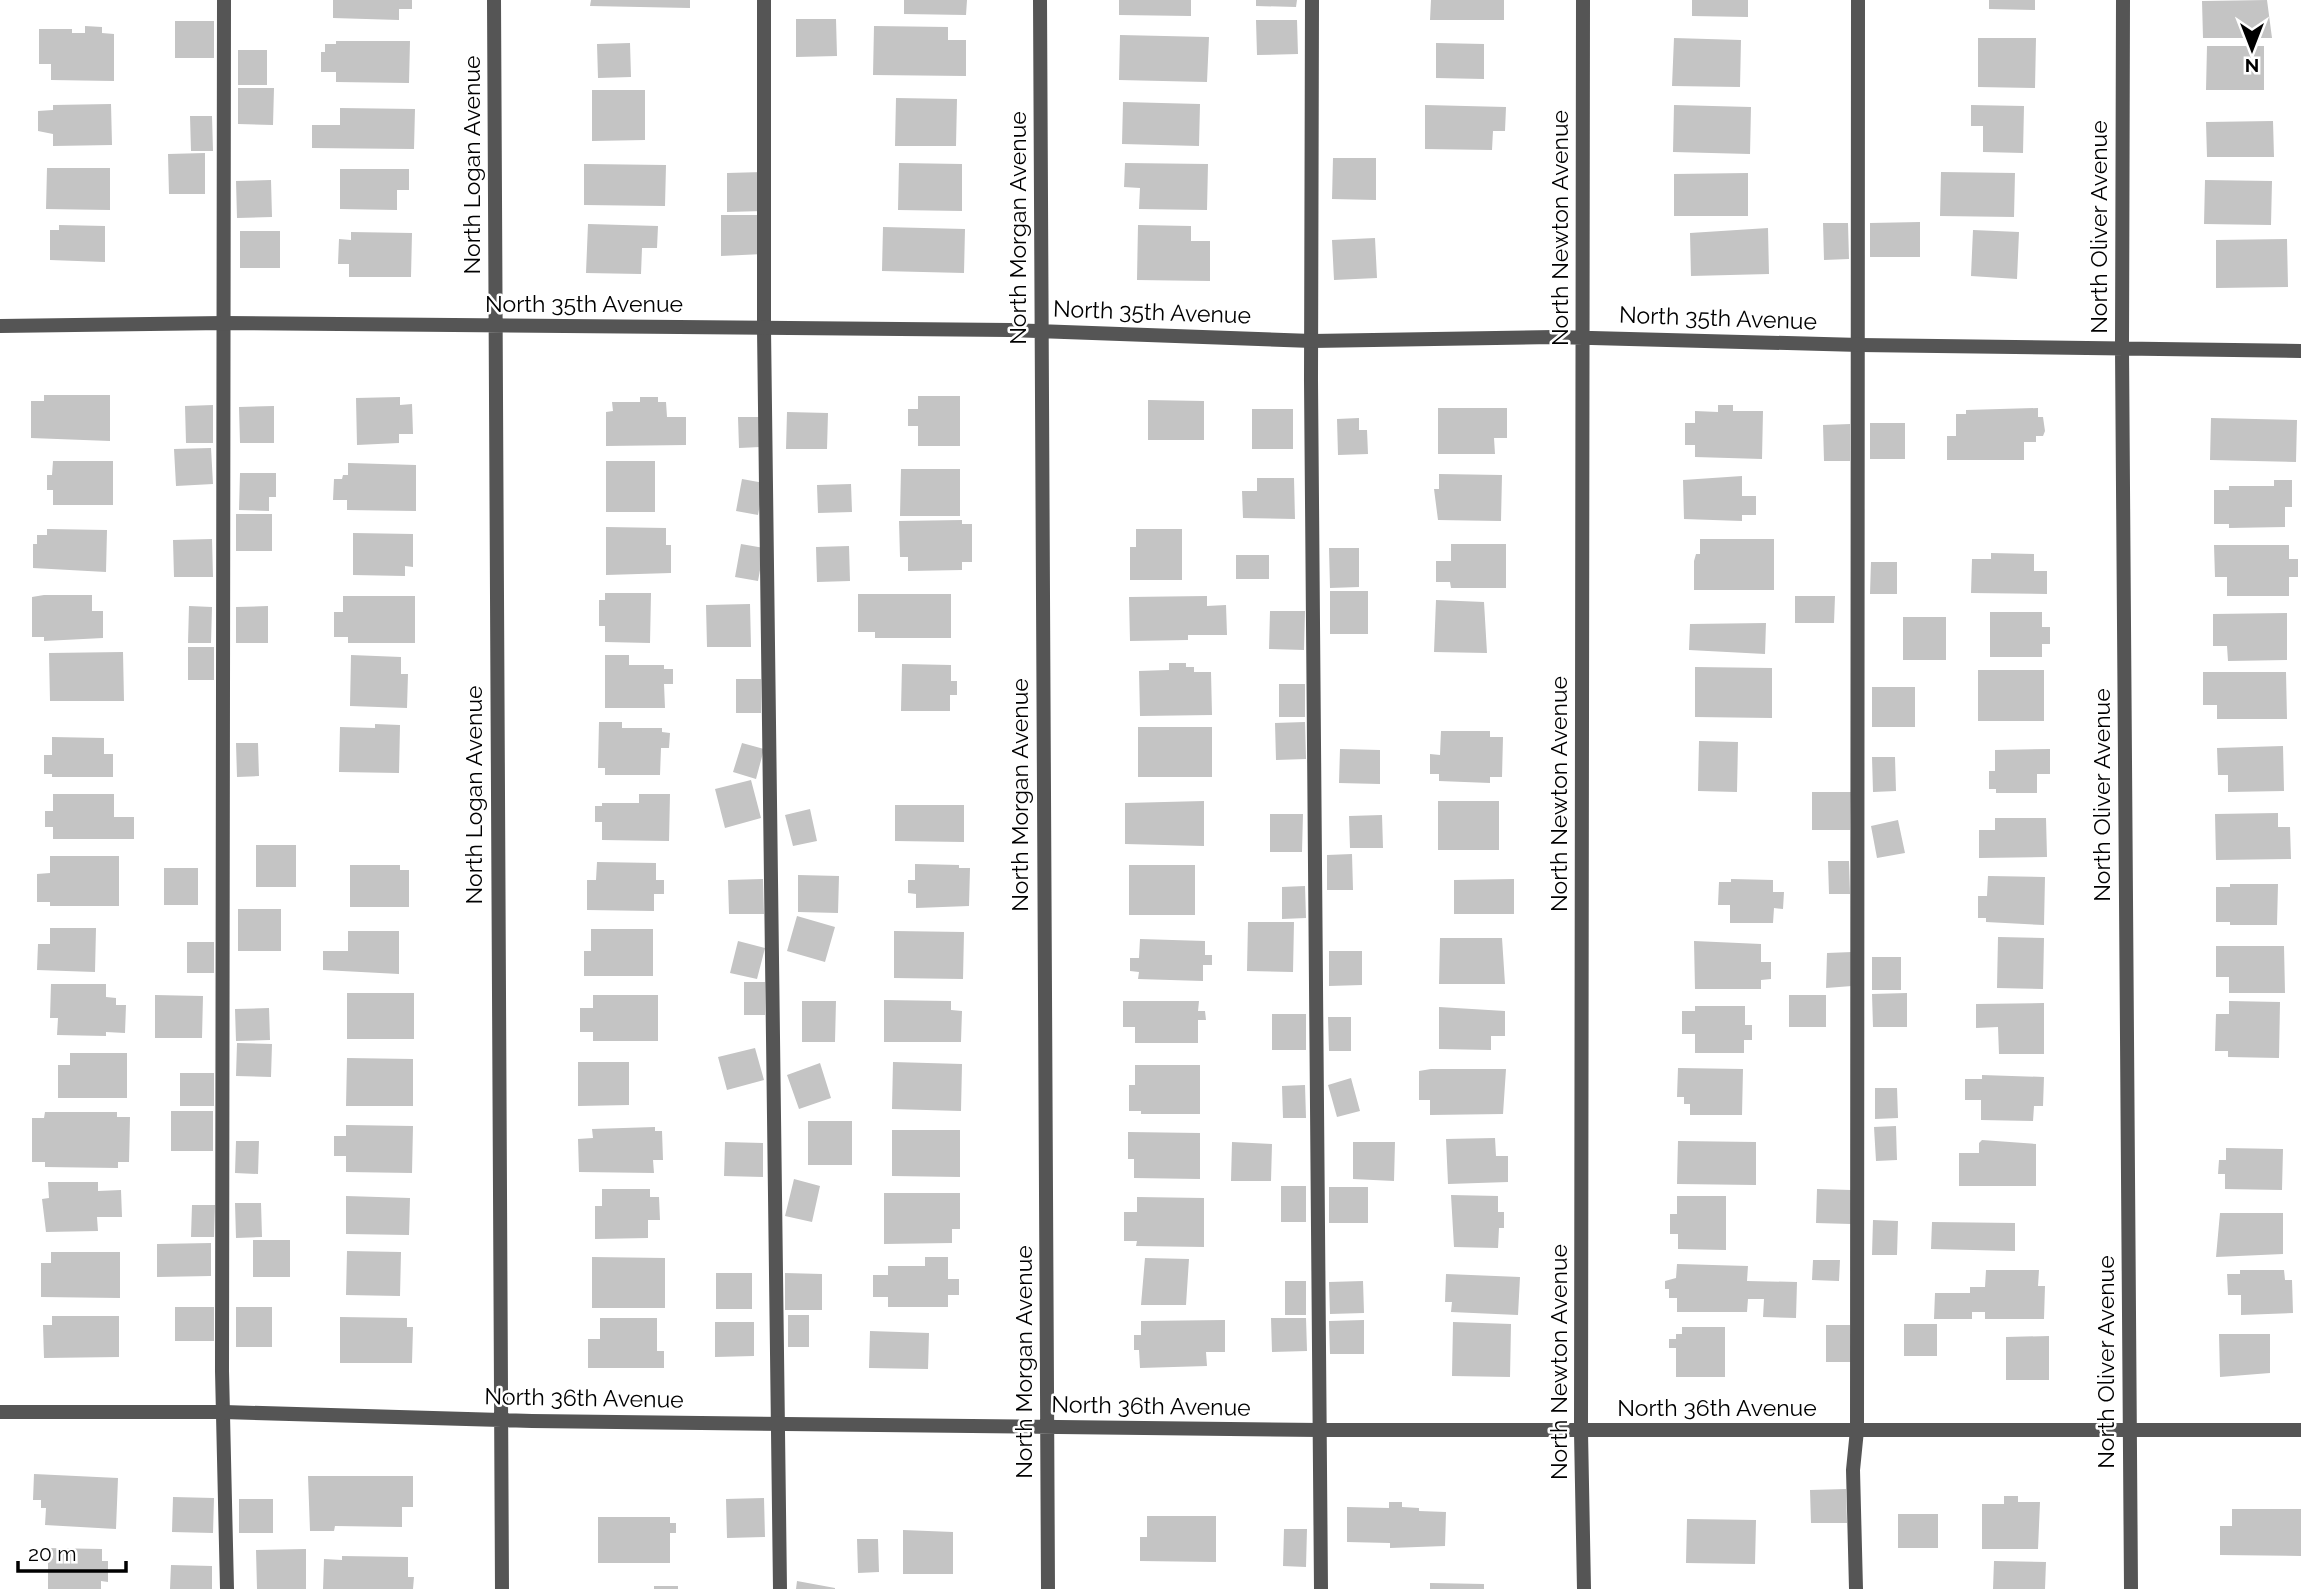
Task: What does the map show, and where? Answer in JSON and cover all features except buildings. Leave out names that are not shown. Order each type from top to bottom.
[{"type":"street","points":[[224,0],[224,1412],[227,1589]]},
{"type":"street","name":"North Logan Avenue","points":[[494,0],[502,1589]]},
{"type":"street","points":[[764,0],[764,329],[780,1589]]},
{"type":"street","name":"North Morgan Avenue","points":[[1040,0],[1048,1589]]},
{"type":"street","points":[[1312,0],[1321,1589]]},
{"type":"street","name":"North Newton Avenue","points":[[1583,0],[1581,1432],[1584,1589]]},
{"type":"street","points":[[1856,1589],[1853,1470],[1857,1430],[1860,345],[1858,0]]},
{"type":"street","name":"North Oliver Avenue","points":[[2123,0],[2122,349],[2132,1589]]},
{"type":"street","name":"North 35th Avenue","points":[[0,326],[224,323],[1041,331],[1312,341],[1583,338],[2301,351]]},
{"type":"street","name":"North 36th Avenue","points":[[0,1412],[224,1412],[500,1420],[1319,1430],[2301,1430]]}]
